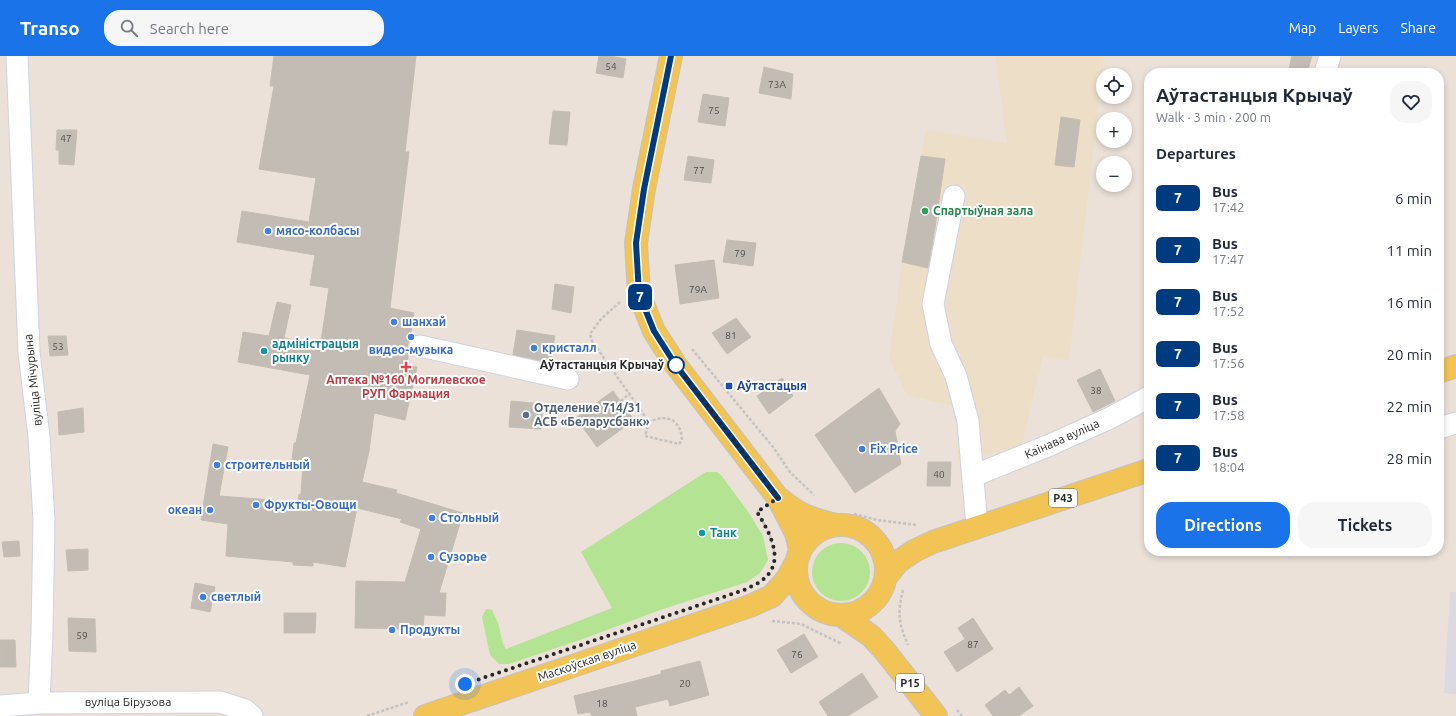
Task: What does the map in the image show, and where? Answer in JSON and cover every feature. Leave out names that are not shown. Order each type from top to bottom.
[{"type":"main road","points":[[671,56],[644,189],[636,243],[639,294],[654,331],[675,364],[778,498],[796,533],[797,557]]},
{"type":"main road","points":[[1444,370],[1456,366]]},
{"type":"main road","name":"Р43","points":[[927,533],[914,551],[898,562],[872,604],[858,613],[842,616],[819,611],[804,599],[796,582],[797,557],[809,537],[821,529],[843,519],[852,526],[887,541],[909,544],[927,533],[977,527],[1144,472]]},
{"type":"main road","points":[[778,498],[793,510],[809,518],[843,519]]},
{"type":"main road","name":"Р43","points":[[867,533],[879,545],[885,560],[884,584]]},
{"type":"main road","name":"Маскоўская вуліца","points":[[418,708],[464,710],[750,606],[772,596],[787,579],[797,557]]},
{"type":"main road","name":"Р15","points":[[884,584],[877,612],[878,628],[884,650]]},
{"type":"main road","name":"Маскоўская вуліца","points":[[750,606],[775,603],[792,604],[819,611]]},
{"type":"main road","name":"Р15","points":[[842,616],[871,636],[944,710]]},
{"type":"street","name":"вуліца Мічурына","points":[[17,56],[29,352],[39,437],[44,520],[40,703]]},
{"type":"street","points":[[1326,68],[1330,56]]},
{"type":"street","points":[[954,196],[933,304],[941,344],[956,376],[968,421],[977,527]]},
{"type":"street","points":[[420,346],[568,379]]},
{"type":"street","name":"Каінава вуліца","points":[[973,476],[1050,445],[1110,418],[1144,400]]},
{"type":"street","points":[[1444,427],[1456,423]]},
{"type":"street","name":"вуліца Бірузова","points":[[0,706],[40,703],[220,702],[245,710],[252,716]]},
{"type":"path","points":[[689,345],[773,447],[790,472],[814,495],[820,498]]},
{"type":"path","points":[[621,401],[630,393]]},
{"type":"path","points":[[663,418],[675,422],[679,426],[682,433],[682,440],[679,444],[645,436],[649,422],[655,419],[663,418]]},
{"type":"path","points":[[774,561],[775,554],[769,532],[757,512],[800,482]]},
{"type":"path","points":[[843,519],[877,520],[915,525],[927,533]]},
{"type":"path","points":[[906,585],[903,591],[898,614],[901,628],[911,650]]},
{"type":"path","points":[[750,606],[757,622],[776,620],[801,624],[848,646]]},
{"type":"path","points":[[884,650],[904,635]]},
{"type":"path","points":[[367,716],[418,708]]},
{"type":"path","points":[[944,710],[962,716]]},
{"type":"shaded area","points":[[996,56],[1104,56],[1103,68],[1096,68],[1096,104],[1098,104],[1098,112],[1096,112],[1096,125],[1069,360],[1043,356],[1021,448],[958,461],[956,407],[907,395],[889,358],[902,262],[926,130],[1007,143]]},
{"type":"shaded area","points":[[1450,592],[1456,592],[1456,694],[1444,693]]},
{"type":"green space","points":[[706,472],[717,472],[721,475],[749,513],[763,536],[768,560],[760,573],[747,582],[663,609],[580,640],[509,664],[499,664],[490,655],[482,617],[486,609],[492,610],[498,623],[503,644],[506,649],[612,608],[581,552]]},
{"type":"green space","points":[[835,543],[847,543],[862,551],[870,566],[870,578],[862,593],[847,601],[835,601],[820,593],[812,578],[812,566],[820,551]]},
{"type":"building","points":[[274,56],[416,56],[405,152],[409,152],[390,308],[414,313],[408,344],[409,350],[407,365],[417,367],[405,420],[374,413],[369,451],[362,482],[397,490],[396,493],[463,513],[439,593],[446,593],[445,616],[424,615],[423,629],[355,628],[356,581],[405,582],[421,529],[400,522],[402,519],[357,508],[345,567],[313,562],[313,566],[293,565],[293,562],[226,556],[228,524],[201,520],[213,444],[228,447],[219,496],[298,502],[299,494],[301,495],[303,461],[292,460],[294,443],[296,443],[310,375],[238,362],[243,332],[269,336],[277,302],[291,305],[284,338],[317,344],[317,340],[321,341],[329,288],[310,285],[315,255],[237,242],[242,211],[309,222],[316,178],[259,169],[274,86],[270,86]]},
{"type":"building","points":[[599,56],[610,56],[626,59],[623,78],[596,73]]},
{"type":"building","points":[[1292,56],[1312,56],[1308,68],[1289,68]]},
{"type":"building","points":[[764,67],[793,74],[791,99],[759,93]]},
{"type":"building","points":[[703,94],[729,98],[725,126],[698,122]]},
{"type":"building","points":[[553,111],[570,112],[567,145],[549,144]]},
{"type":"building","points":[[1061,117],[1080,120],[1074,167],[1055,165]]},
{"type":"building","points":[[57,130],[77,130],[74,165],[59,164],[59,150],[56,150]]},
{"type":"building","points":[[688,156],[714,160],[711,183],[684,180]]},
{"type":"building","name":"Спартыўная зала","points":[[921,156],[945,159],[928,268],[902,262]]},
{"type":"building","points":[[727,240],[756,243],[753,266],[723,262]]},
{"type":"building","points":[[714,260],[719,298],[680,304],[675,265]]},
{"type":"building","points":[[555,284],[574,287],[571,313],[552,309]]},
{"type":"building","points":[[736,318],[751,337],[727,354],[712,333]]},
{"type":"building","name":"кристалл","points":[[517,330],[555,336],[550,363],[513,355]]},
{"type":"building","points":[[48,336],[66,336],[68,355],[50,356]]},
{"type":"building","points":[[1100,369],[1115,401],[1093,412],[1077,380]]},
{"type":"building","points":[[782,378],[793,396],[769,414],[757,396]]},
{"type":"building","name":"Fix Price","points":[[879,388],[900,424],[895,431],[901,464],[855,493],[815,435]]},
{"type":"building","name":"Аўтастанцыя Крычаў","points":[[613,391],[634,420],[597,447],[576,418]]},
{"type":"building","name":"Отделение 714/31 АСБ «Беларусбанк»","points":[[511,401],[543,404],[541,429],[509,427]]},
{"type":"building","points":[[83,408],[84,432],[59,435],[58,412]]},
{"type":"building","points":[[928,462],[951,462],[950,486],[927,486]]},
{"type":"building","points":[[19,541],[20,556],[4,557],[2,542]]},
{"type":"building","points":[[88,549],[88,570],[68,571],[66,550]]},
{"type":"building","name":"светлый","points":[[195,583],[215,587],[210,612],[191,608]]},
{"type":"building","points":[[284,613],[316,613],[315,633],[284,633]]},
{"type":"building","points":[[68,618],[95,619],[96,652],[69,651]]},
{"type":"building","points":[[973,618],[993,649],[957,672],[944,652],[965,639],[958,628]]},
{"type":"building","points":[[804,634],[818,657],[791,673],[777,650]]},
{"type":"building","points":[[0,640],[15,640],[16,667],[0,667]]},
{"type":"building","points":[[700,661],[709,695],[670,706],[668,699],[635,707],[637,716],[592,716],[590,712],[578,714],[574,696],[661,674],[661,671]]},
{"type":"building","points":[[862,673],[878,697],[848,716],[828,716],[819,702]]},
{"type":"building","points":[[1019,687],[1033,706],[1019,716],[993,716],[985,705],[1005,690],[1009,695]]},
{"type":"bus line","name":"7","points":[[671,56],[644,189],[636,243],[639,294],[654,331],[675,364],[778,498]]},
{"type":"place","name":"Спартыўная зала","points":[[925,211]]},
{"type":"place","name":"мясо-колбасы","points":[[268,231]]},
{"type":"place","name":"шанхай","points":[[394,322]]},
{"type":"place","name":"видео-музыка","points":[[411,337]]},
{"type":"place","name":"кристалл","points":[[534,348]]},
{"type":"place","name":"адміністрацыя рынку","points":[[264,351]]},
{"type":"place","name":"Аўтастанцыя Крычаў","points":[[676,365]]},
{"type":"place","name":"Аптека №160 Могилевское РУП Фармация","points":[[406,367]]},
{"type":"place","name":"Аўтастацыя","points":[[729,386]]},
{"type":"place","name":"Отделение 714/31 АСБ «Беларусбанк»","points":[[526,415]]},
{"type":"place","name":"Fix Price","points":[[862,449]]},
{"type":"place","name":"строительный","points":[[217,465]]},
{"type":"place","name":"Фрукты-Овощи","points":[[256,505]]},
{"type":"place","name":"океан","points":[[210,510]]},
{"type":"place","name":"Стольный","points":[[432,518]]},
{"type":"place","name":"Танк","points":[[702,533]]},
{"type":"place","name":"Сузорье","points":[[431,557]]},
{"type":"place","name":"светлый","points":[[203,597]]},
{"type":"place","name":"Продукты","points":[[392,630]]},
{"type":"route","points":[[465,684],[744,590],[761,581],[772,569],[775,554],[769,532],[757,512],[778,498],[675,364],[676,365]]}]
